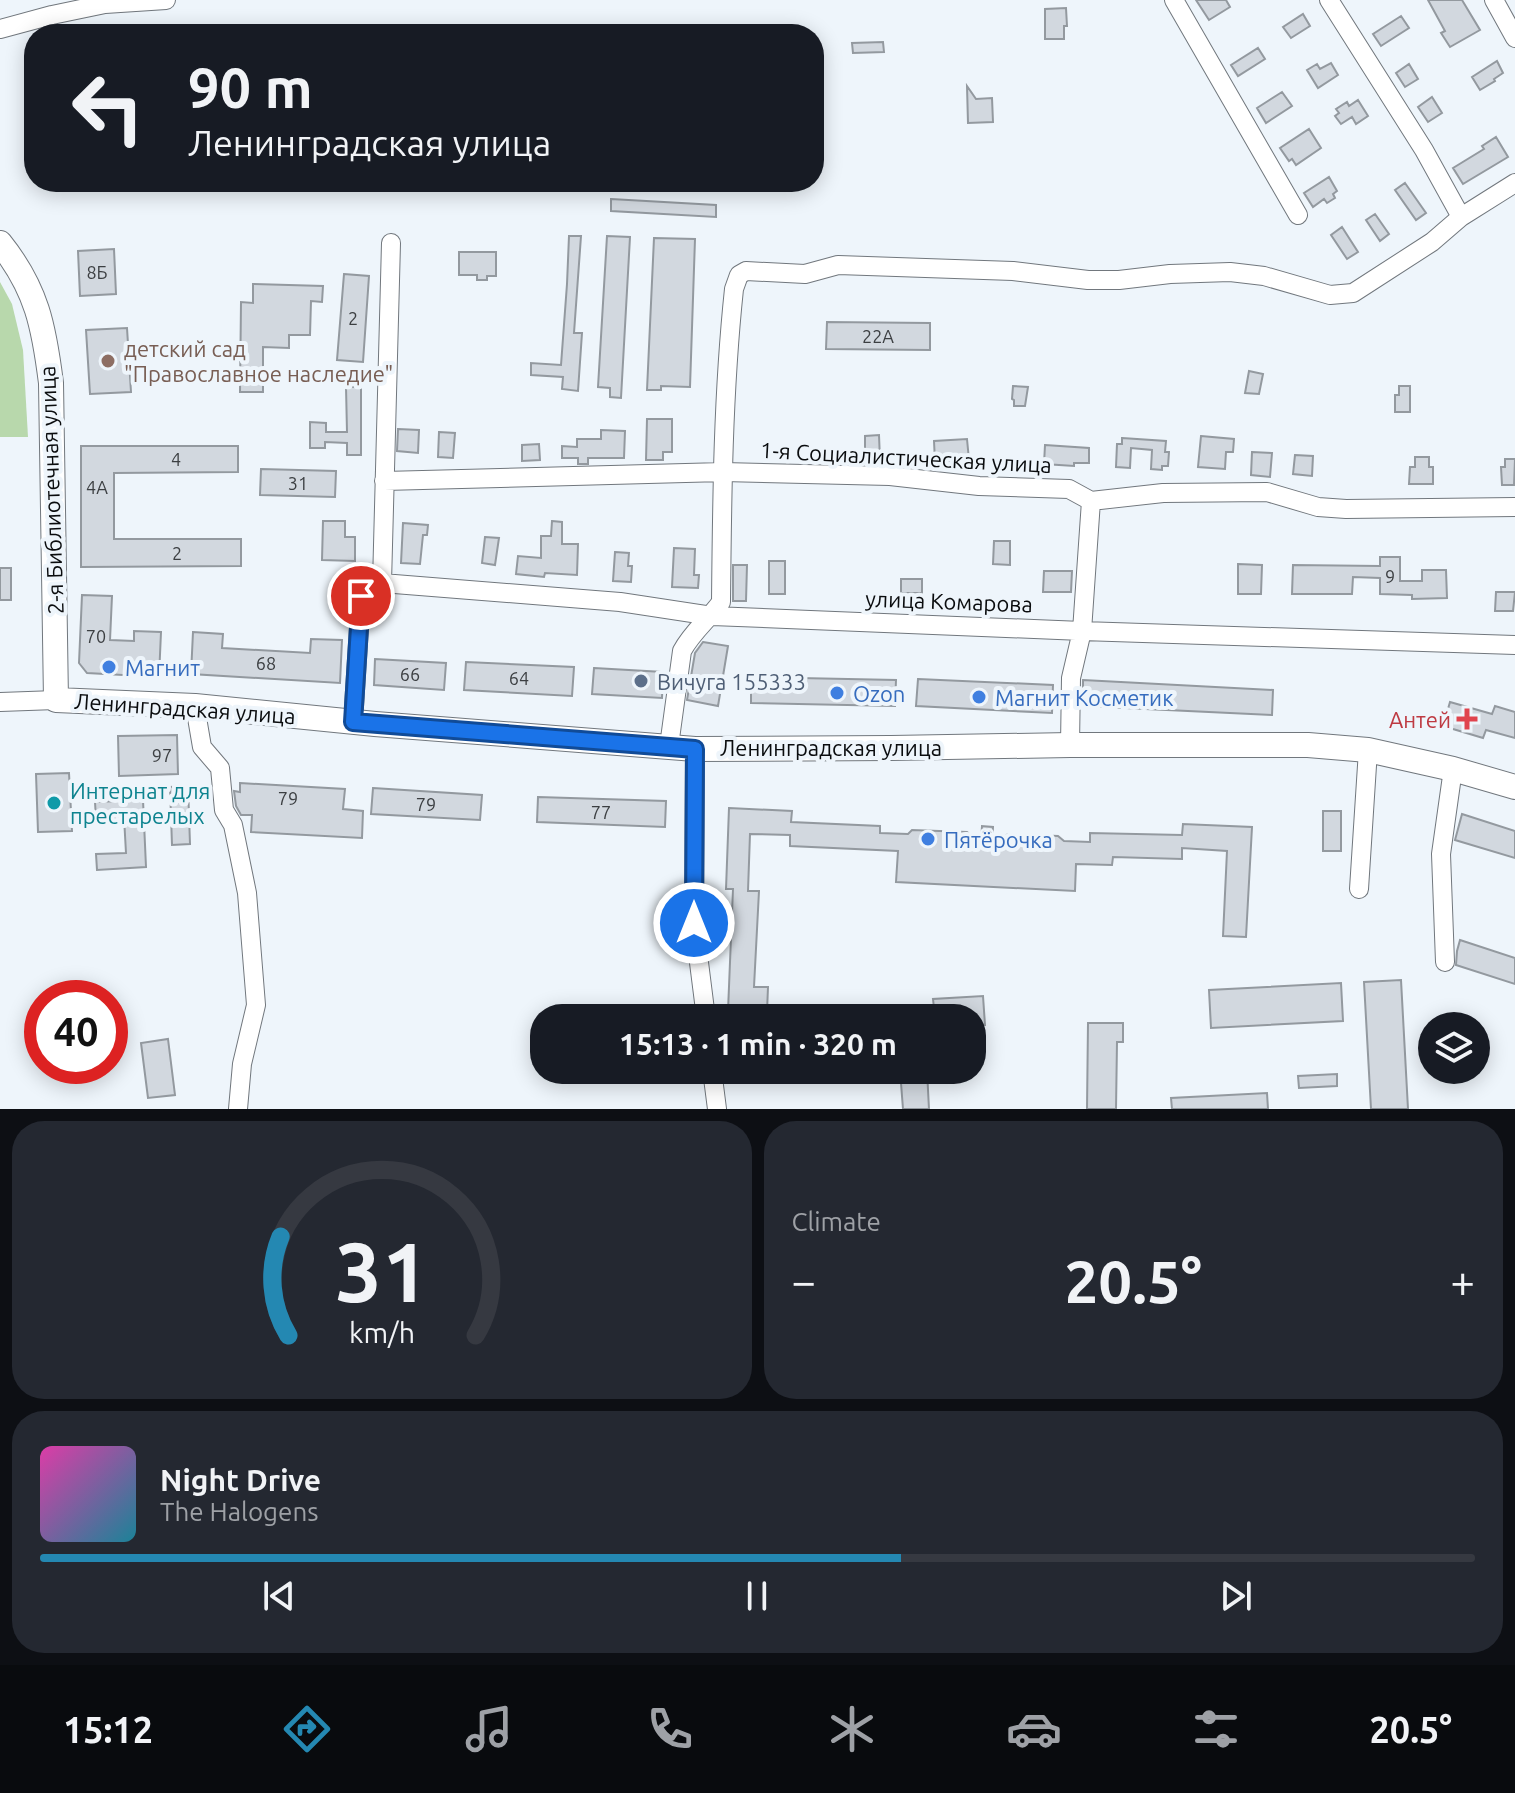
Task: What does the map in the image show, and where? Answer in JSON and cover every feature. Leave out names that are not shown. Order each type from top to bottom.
[{"type":"main road","name":"2-я Библиотечная улица","points":[[0,243],[34,297],[45,337],[51,383],[56,700]]},
{"type":"main road","name":"Ленинградская улица","points":[[56,700],[195,706],[353,722],[695,749],[1308,745],[1368,750],[1515,787]]},
{"type":"street","points":[[0,29],[51,7],[166,0]]},
{"type":"street","points":[[1174,0],[1298,215]]},
{"type":"street","points":[[1329,0],[1424,150],[1461,217]]},
{"type":"street","points":[[1494,0],[1515,38]]},
{"type":"street","points":[[669,746],[682,651],[721,602],[723,472],[734,289],[739,275],[746,271],[805,274],[838,265],[1013,271],[1088,280],[1230,272],[1264,276],[1330,295],[1353,293],[1515,183]]},
{"type":"street","points":[[353,722],[361,596],[366,588],[382,583],[391,243]]},
{"type":"street","name":"1-я Социалистическая улица","points":[[384,481],[723,472],[890,476],[979,486],[1069,489],[1091,501],[1163,493],[1267,492],[1318,507],[1346,509],[1515,507]]},
{"type":"street","points":[[1070,745],[1071,678],[1082,631],[1091,501]]},
{"type":"street","name":"улица Комарова","points":[[382,583],[620,602],[712,616],[1515,645]]},
{"type":"street","name":"Ленинградская улица","points":[[0,702],[56,700]]},
{"type":"street","points":[[195,706],[202,747],[220,768],[224,810],[233,825],[247,893],[256,1005],[242,1064],[238,1109]]},
{"type":"street","points":[[695,749],[694,923],[704,1004]]},
{"type":"street","points":[[1359,889],[1368,750]]},
{"type":"street","points":[[1445,962],[1441,854],[1453,769]]},
{"type":"street","points":[[714,1084],[717,1109]]},
{"type":"green space","points":[[0,282],[12,304],[23,350],[28,437],[0,437]]},
{"type":"building","points":[[1196,0],[1226,0],[1230,7],[1209,20]]},
{"type":"building","points":[[1428,0],[1462,0],[1480,30],[1450,47]]},
{"type":"building","points":[[1066,8],[1064,39],[1045,39],[1045,9]]},
{"type":"building","points":[[1303,14],[1310,26],[1291,38],[1283,27]]},
{"type":"building","points":[[1401,16],[1409,28],[1381,46],[1373,34]]},
{"type":"building","points":[[883,42],[884,52],[853,53],[852,43]]},
{"type":"building","points":[[1258,48],[1265,59],[1238,76],[1231,65]]},
{"type":"building","points":[[1497,61],[1503,73],[1480,90],[1472,77]]},
{"type":"building","points":[[1331,63],[1338,75],[1318,88],[1307,70],[1317,64],[1320,69]]},
{"type":"building","points":[[1409,64],[1418,79],[1405,87],[1396,73]]},
{"type":"building","points":[[967,86],[976,99],[992,98],[993,122],[968,123]]},
{"type":"building","points":[[1282,92],[1292,106],[1266,123],[1257,108]]},
{"type":"building","points":[[1432,97],[1442,113],[1428,122],[1418,107]]},
{"type":"building","points":[[1358,100],[1368,116],[1356,124],[1352,117],[1341,124],[1335,116],[1339,113],[1336,109]]},
{"type":"building","points":[[1309,129],[1321,148],[1296,165],[1280,148]]},
{"type":"building","points":[[1496,137],[1508,157],[1463,184],[1453,168],[1484,149],[1482,146]]},
{"type":"building","points":[[1329,177],[1337,191],[1333,194],[1335,198],[1327,203],[1324,199],[1313,207],[1304,193]]},
{"type":"building","points":[[1405,183],[1426,213],[1416,220],[1395,190]]},
{"type":"building","points":[[611,199],[716,205],[716,217],[611,211]]},
{"type":"building","points":[[1375,214],[1389,234],[1380,241],[1366,220]]},
{"type":"building","points":[[1342,227],[1358,252],[1347,259],[1331,235]]},
{"type":"building","points":[[569,236],[581,236],[574,333],[582,333],[578,391],[562,389],[563,377],[531,375],[531,363],[561,365]]},
{"type":"building","points":[[607,236],[630,237],[621,398],[610,397],[610,388],[598,387]]},
{"type":"building","points":[[654,238],[695,239],[690,387],[661,386],[661,390],[647,390]]},
{"type":"building","points":[[114,249],[116,294],[80,296],[78,251]]},
{"type":"building","points":[[459,252],[496,252],[496,276],[477,280],[477,275],[459,275]]},
{"type":"building","points":[[344,274],[369,276],[363,362],[337,360]]},
{"type":"building","points":[[253,284],[323,286],[322,302],[311,301],[310,335],[289,335],[289,348],[263,347],[263,392],[240,392],[241,302],[253,303]]},
{"type":"building","points":[[827,322],[930,323],[930,350],[826,349]]},
{"type":"building","name":"детский сад \"Православное наследие\"","points":[[127,328],[131,392],[90,394],[86,330]]},
{"type":"building","points":[[1249,371],[1263,374],[1259,394],[1245,393]]},
{"type":"building","points":[[1013,386],[1028,387],[1025,406],[1014,406]]},
{"type":"building","points":[[1399,386],[1410,386],[1410,412],[1395,412],[1395,395],[1399,395]]},
{"type":"building","points":[[346,387],[361,387],[361,455],[347,455],[347,443],[325,442],[325,448],[310,448],[310,422],[326,423],[326,432],[347,432]]},
{"type":"building","points":[[647,419],[672,419],[672,452],[663,452],[663,460],[646,460]]},
{"type":"building","points":[[398,429],[419,430],[418,453],[397,451]]},
{"type":"building","points":[[601,430],[625,431],[624,458],[588,458],[588,464],[578,464],[578,458],[562,458],[562,446],[577,447],[577,439],[601,439]]},
{"type":"building","points":[[439,432],[455,433],[453,458],[438,457]]},
{"type":"building","points":[[879,435],[880,460],[865,460],[865,436]]},
{"type":"building","points":[[1201,436],[1234,439],[1233,452],[1226,452],[1225,469],[1198,467]]},
{"type":"building","points":[[1122,438],[1166,441],[1168,466],[1162,466],[1162,470],[1151,469],[1152,450],[1131,448],[1130,468],[1116,467],[1117,444],[1122,444]]},
{"type":"building","points":[[967,439],[969,460],[935,462],[934,441]]},
{"type":"building","points":[[539,444],[540,460],[522,461],[522,445]]},
{"type":"building","points":[[1045,445],[1089,448],[1089,463],[1074,463],[1074,466],[1044,464]]},
{"type":"building","points":[[81,446],[238,446],[238,472],[114,473],[114,539],[241,539],[241,566],[81,567]]},
{"type":"building","points":[[1252,452],[1272,453],[1270,477],[1251,475]]},
{"type":"building","points":[[1295,455],[1313,456],[1312,476],[1293,474]]},
{"type":"building","points":[[1415,457],[1429,457],[1429,467],[1433,467],[1433,484],[1409,484],[1410,467],[1415,467]]},
{"type":"building","points":[[1505,459],[1515,459],[1514,485],[1502,485],[1501,467],[1505,467]]},
{"type":"building","points":[[261,469],[336,471],[335,497],[260,495]]},
{"type":"building","points":[[323,521],[345,521],[345,537],[355,537],[355,561],[322,560]]},
{"type":"building","points":[[552,521],[562,522],[562,544],[578,544],[577,575],[545,573],[544,577],[516,574],[518,556],[541,558],[541,536],[551,536]]},
{"type":"building","points":[[403,523],[428,525],[427,535],[423,535],[420,564],[401,563]]},
{"type":"building","points":[[485,537],[499,538],[495,565],[482,563]]},
{"type":"building","points":[[994,541],[1010,541],[1010,565],[993,564]]},
{"type":"building","points":[[674,548],[695,549],[694,575],[699,575],[698,588],[672,587]]},
{"type":"building","points":[[615,552],[629,553],[631,582],[613,581]]},
{"type":"building","points":[[1380,557],[1400,557],[1400,581],[1422,581],[1422,570],[1446,570],[1447,598],[1412,599],[1412,595],[1380,594],[1380,578],[1353,577],[1352,594],[1292,594],[1293,565],[1380,566]]},
{"type":"building","points":[[769,561],[785,561],[785,594],[769,594]]},
{"type":"building","points":[[1238,564],[1262,565],[1261,594],[1238,594]]},
{"type":"building","points":[[733,565],[747,565],[746,601],[733,601]]},
{"type":"building","points":[[0,568],[11,568],[11,600],[0,600]]},
{"type":"building","points":[[1044,571],[1072,571],[1071,592],[1043,592]]},
{"type":"building","points":[[901,579],[922,579],[922,593],[901,593]]},
{"type":"building","points":[[1496,592],[1515,592],[1513,611],[1495,611]]},
{"type":"building","points":[[82,595],[112,596],[110,640],[134,641],[134,631],[161,632],[159,677],[87,673],[79,663]]},
{"type":"building","points":[[193,632],[223,634],[222,648],[310,653],[311,639],[342,640],[340,683],[191,674]]},
{"type":"building","points":[[703,642],[728,646],[718,706],[687,700],[695,653]]},
{"type":"building","points":[[375,659],[446,663],[444,690],[374,685]]},
{"type":"building","points":[[466,662],[574,667],[572,696],[464,690]]},
{"type":"building","points":[[594,668],[663,672],[662,698],[592,694]]},
{"type":"building","points":[[751,677],[896,680],[895,706],[751,703]]},
{"type":"building","points":[[918,679],[1053,685],[1052,713],[916,706]]},
{"type":"building","points":[[1083,680],[1273,690],[1272,715],[1083,706]]},
{"type":"building","points":[[1450,702],[1492,714],[1495,706],[1515,712],[1515,738],[1486,730],[1483,738],[1443,726]]},
{"type":"building","points":[[177,735],[178,774],[119,776],[118,736]]},
{"type":"building","name":"Интернат для престарелых","points":[[69,773],[72,831],[38,832],[36,774]]},
{"type":"building","points":[[240,783],[345,789],[343,809],[363,811],[362,838],[251,832],[252,815],[241,815],[236,806],[234,791],[240,792]]},
{"type":"building","points":[[188,786],[190,844],[172,845],[170,787]]},
{"type":"building","points":[[373,788],[482,795],[480,820],[371,814]]},
{"type":"building","points":[[538,797],[666,801],[665,827],[537,822]]},
{"type":"building","points":[[143,800],[146,867],[97,870],[96,854],[126,853],[124,817],[96,819],[95,802]]},
{"type":"building","points":[[729,808],[792,811],[791,822],[880,826],[880,833],[908,834],[912,830],[967,832],[981,843],[982,826],[993,827],[992,845],[1008,834],[1058,836],[1064,841],[1090,842],[1090,833],[1182,835],[1183,824],[1252,827],[1246,937],[1223,936],[1227,851],[1182,848],[1182,859],[1113,857],[1112,865],[1076,864],[1075,891],[896,882],[898,851],[790,846],[790,835],[750,834],[748,891],[759,891],[754,987],[768,987],[767,1004],[728,1004],[733,889],[726,889]]},
{"type":"building","points":[[1323,811],[1341,811],[1341,851],[1323,851]]},
{"type":"building","points":[[1462,814],[1515,831],[1515,858],[1455,840]]},
{"type":"building","points":[[1460,940],[1515,958],[1515,984],[1456,965]]},
{"type":"building","points":[[1401,980],[1408,1109],[1371,1109],[1364,982]]},
{"type":"building","points":[[1341,983],[1343,1021],[1211,1028],[1209,990]]},
{"type":"building","points":[[983,996],[984,1004],[934,1004],[933,999]]},
{"type":"building","points":[[1088,1023],[1123,1023],[1123,1042],[1117,1042],[1116,1109],[1087,1109]]},
{"type":"building","points":[[168,1039],[175,1095],[148,1098],[141,1043]]},
{"type":"building","points":[[1337,1074],[1337,1086],[1299,1088],[1298,1076]]},
{"type":"building","points":[[901,1084],[928,1084],[929,1109],[903,1109]]},
{"type":"building","points":[[1267,1093],[1268,1109],[1172,1109],[1171,1098]]},
{"type":"place","name":"детский сад \"Православное наследие\"","points":[[108,361]]},
{"type":"place","name":"Магнит","points":[[109,667]]},
{"type":"place","name":"Вичуга 155333","points":[[641,681]]},
{"type":"place","name":"Ozon","points":[[837,693]]},
{"type":"place","name":"Магнит Косметик","points":[[979,697]]},
{"type":"place","name":"Антей","points":[[1467,719]]},
{"type":"place","name":"Интернат для престарелых","points":[[54,803]]},
{"type":"place","name":"Пятёрочка","points":[[928,839]]},
{"type":"route","points":[[361,596],[353,722],[695,749],[694,923]]}]
